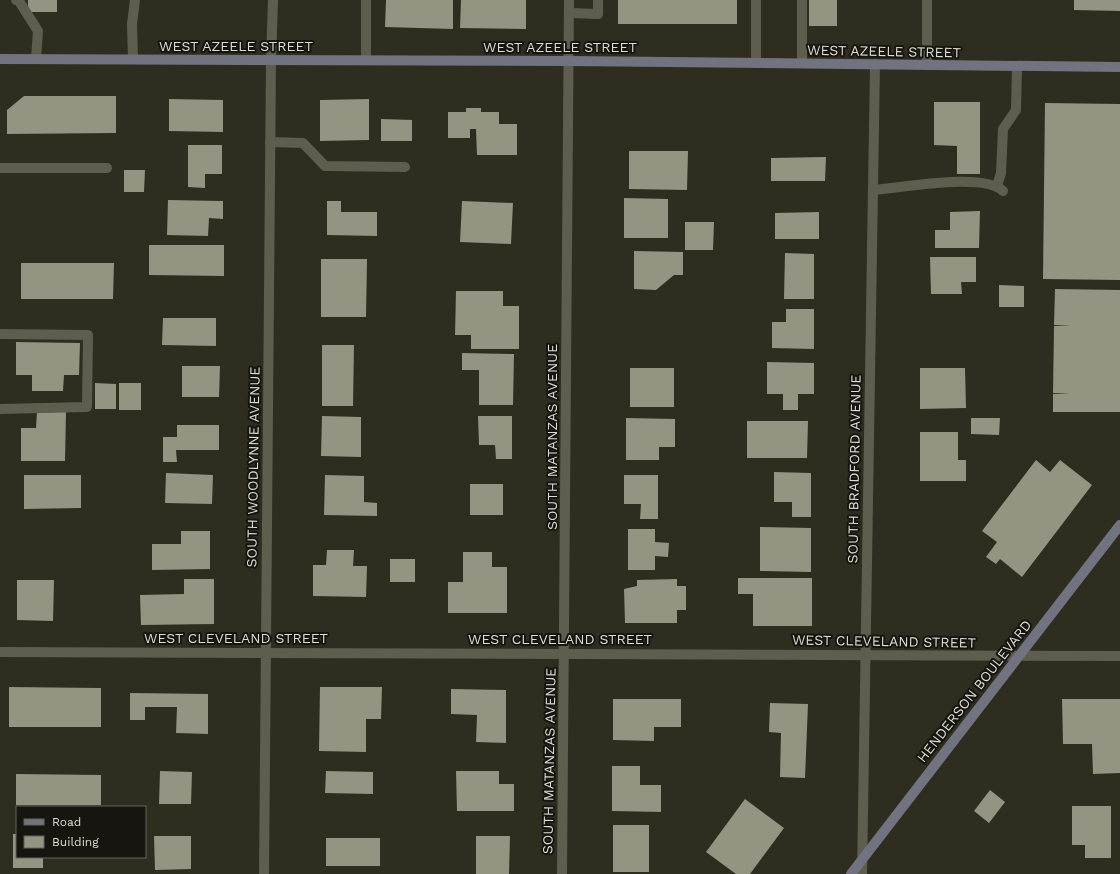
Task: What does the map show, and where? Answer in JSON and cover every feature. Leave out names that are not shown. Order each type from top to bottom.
[{"type":"main road","name":"WEST AZEELE STREET","points":[[0,59],[569,61],[1120,67]]},
{"type":"main road","name":"HENDERSON BOULEVARD","points":[[852,874],[1120,525]]},
{"type":"street","points":[[18,0],[38,31],[36,59]]},
{"type":"street","points":[[133,59],[132,24],[135,0]]},
{"type":"street","name":"SOUTH WOODLYNNE AVENUE","points":[[264,874],[264,652],[273,0]]},
{"type":"street","points":[[366,0],[366,60]]},
{"type":"street","name":"SOUTH MATANZAS AVENUE","points":[[562,874],[569,0]]},
{"type":"street","points":[[569,13],[598,14],[598,0]]},
{"type":"street","points":[[756,0],[756,63]]},
{"type":"street","points":[[802,0],[802,63]]},
{"type":"street","points":[[927,0],[927,65]]},
{"type":"street","name":"SOUTH BRADFORD AVENUE","points":[[862,874],[875,64]]},
{"type":"street","points":[[873,190],[898,188],[914,184],[983,182],[1000,188],[1002,173],[1003,129],[1016,110],[1018,67]]},
{"type":"street","points":[[270,142],[303,143],[325,166],[405,167]]},
{"type":"street","points":[[0,168],[107,168]]},
{"type":"street","points":[[0,334],[88,335],[87,407],[0,409]]},
{"type":"street","name":"WEST CLEVELAND STREET","points":[[0,652],[1120,656]]},
{"type":"building","points":[[28,0],[57,0],[57,12],[28,12]]},
{"type":"building","points":[[386,0],[453,0],[453,29],[385,27]]},
{"type":"building","points":[[461,0],[526,0],[526,29],[460,28]]},
{"type":"building","points":[[618,0],[737,0],[737,24],[618,24]]},
{"type":"building","points":[[809,0],[837,0],[837,26],[809,26]]},
{"type":"building","points":[[1074,0],[1120,0],[1120,11],[1074,10]]},
{"type":"building","points":[[24,96],[116,96],[116,133],[7,134],[7,110]]},
{"type":"building","points":[[169,99],[223,100],[223,132],[169,131]]},
{"type":"building","points":[[369,99],[369,140],[320,141],[320,100]]},
{"type":"building","points":[[934,102],[980,102],[980,174],[957,174],[957,146],[934,145]]},
{"type":"building","points":[[1045,103],[1120,104],[1120,280],[1043,279]]},
{"type":"building","points":[[466,108],[481,108],[481,112],[499,112],[499,124],[517,124],[517,155],[477,155],[476,129],[470,129],[470,138],[448,138],[448,112],[466,112]]},
{"type":"building","points":[[381,119],[412,120],[412,141],[381,141]]},
{"type":"building","points":[[188,145],[222,145],[222,174],[205,174],[205,188],[188,187]]},
{"type":"building","points":[[629,151],[688,151],[687,190],[629,189]]},
{"type":"building","points":[[826,157],[825,181],[771,181],[771,158]]},
{"type":"building","points":[[124,170],[145,170],[144,192],[124,192]]},
{"type":"building","points":[[624,198],[668,199],[668,238],[624,238]]},
{"type":"building","points":[[168,200],[223,201],[223,219],[209,218],[208,236],[167,235]]},
{"type":"building","points":[[327,201],[341,201],[341,212],[377,212],[377,236],[327,235]]},
{"type":"building","points":[[462,201],[513,203],[511,244],[460,242]]},
{"type":"building","points":[[980,211],[979,248],[935,248],[935,230],[950,230],[950,212]]},
{"type":"building","points":[[819,212],[819,239],[775,239],[775,213]]},
{"type":"building","points":[[685,222],[714,222],[713,250],[685,250]]},
{"type":"building","points":[[149,245],[224,245],[224,276],[149,275]]},
{"type":"building","points":[[634,251],[683,252],[683,275],[674,275],[656,290],[634,289]]},
{"type":"building","points":[[785,253],[814,254],[814,299],[784,299]]},
{"type":"building","points":[[930,257],[976,257],[976,282],[961,282],[962,294],[931,294]]},
{"type":"building","points":[[321,259],[367,259],[366,317],[321,317]]},
{"type":"building","points":[[21,263],[114,263],[113,299],[21,299]]},
{"type":"building","points":[[999,285],[1024,286],[1024,307],[999,307]]},
{"type":"building","points":[[1055,289],[1120,290],[1120,412],[1053,412],[1053,394],[1070,394],[1053,393],[1054,326],[1071,326],[1054,325]]},
{"type":"building","points":[[456,291],[503,291],[503,306],[519,306],[519,349],[471,349],[471,335],[455,335]]},
{"type":"building","points":[[786,309],[814,309],[814,349],[772,348],[772,322],[786,322]]},
{"type":"building","points":[[163,318],[216,318],[216,346],[162,345]]},
{"type":"building","points":[[16,342],[80,343],[79,375],[64,375],[63,391],[32,391],[32,375],[16,375]]},
{"type":"building","points":[[322,345],[354,345],[353,406],[322,406]]},
{"type":"building","points":[[462,353],[514,354],[513,405],[479,405],[479,370],[462,370]]},
{"type":"building","points":[[767,362],[814,363],[814,394],[798,394],[798,410],[783,410],[783,394],[767,394]]},
{"type":"building","points":[[182,366],[220,366],[219,397],[182,397]]},
{"type":"building","points":[[630,368],[674,368],[674,407],[630,407]]},
{"type":"building","points":[[920,368],[965,368],[966,408],[920,409]]},
{"type":"building","points":[[95,383],[116,384],[116,409],[95,409]]},
{"type":"building","points":[[119,383],[141,383],[141,410],[119,410]]},
{"type":"building","points":[[37,412],[66,412],[65,461],[21,461],[21,428],[36,428]]},
{"type":"building","points":[[322,416],[361,417],[361,457],[321,456]]},
{"type":"building","points":[[478,416],[512,416],[512,459],[496,459],[495,445],[479,445]]},
{"type":"building","points":[[626,418],[675,419],[675,447],[659,447],[659,460],[626,460]]},
{"type":"building","points":[[971,418],[1000,418],[999,435],[971,434]]},
{"type":"building","points":[[747,421],[808,421],[807,458],[747,458]]},
{"type":"building","points":[[177,425],[219,425],[219,450],[176,450],[177,462],[163,462],[163,437],[177,437]]},
{"type":"building","points":[[920,432],[958,432],[958,460],[966,460],[966,481],[920,481]]},
{"type":"building","points":[[1036,460],[1050,472],[1060,460],[1092,485],[1022,577],[1000,559],[996,564],[986,557],[997,542],[982,531]]},
{"type":"building","points":[[774,472],[811,473],[811,517],[792,517],[792,502],[774,502]]},
{"type":"building","points":[[166,473],[213,475],[212,504],[165,503]]},
{"type":"building","points":[[24,475],[81,475],[81,508],[24,509]]},
{"type":"building","points":[[325,475],[364,476],[364,502],[377,503],[377,516],[324,515]]},
{"type":"building","points":[[624,475],[658,475],[658,519],[640,519],[641,504],[624,504]]},
{"type":"building","points":[[470,484],[503,484],[503,515],[470,515]]},
{"type":"building","points":[[760,527],[811,528],[811,572],[760,571]]},
{"type":"building","points":[[628,529],[655,529],[655,542],[669,543],[668,557],[655,556],[655,570],[628,570]]},
{"type":"building","points":[[181,531],[210,531],[210,569],[152,570],[152,544],[181,544]]},
{"type":"building","points":[[327,550],[354,550],[353,566],[367,566],[366,597],[313,596],[313,565],[326,565]]},
{"type":"building","points":[[463,552],[492,552],[492,567],[507,567],[507,613],[448,613],[448,582],[463,582]]},
{"type":"building","points":[[390,559],[415,559],[415,582],[390,582]]},
{"type":"building","points":[[738,578],[812,578],[812,626],[753,626],[753,594],[738,594]]},
{"type":"building","points":[[184,579],[214,579],[214,624],[141,625],[140,595],[184,594]]},
{"type":"building","points":[[677,579],[677,586],[686,586],[686,610],[677,610],[677,623],[625,623],[624,589],[637,586],[637,580]]},
{"type":"building","points":[[17,580],[54,580],[53,621],[17,620]]},
{"type":"building","points":[[9,687],[101,688],[101,727],[9,727]]},
{"type":"building","points":[[320,687],[382,687],[381,719],[366,719],[366,752],[319,751]]},
{"type":"building","points":[[451,689],[506,690],[506,743],[476,742],[477,715],[451,714]]},
{"type":"building","points":[[130,693],[208,694],[208,734],[176,733],[177,707],[145,707],[145,720],[130,720]]},
{"type":"building","points":[[613,699],[681,699],[681,727],[654,727],[654,741],[613,740]]},
{"type":"building","points":[[1062,699],[1120,699],[1120,773],[1093,774],[1092,744],[1063,744]]},
{"type":"building","points":[[770,703],[808,704],[805,778],[780,777],[781,733],[769,732]]},
{"type":"building","points":[[612,766],[640,766],[640,785],[661,785],[661,812],[612,811]]},
{"type":"building","points":[[160,771],[192,772],[191,804],[159,804]]},
{"type":"building","points":[[326,771],[373,772],[373,794],[325,793]]},
{"type":"building","points":[[456,771],[499,771],[499,784],[514,784],[514,811],[457,811]]},
{"type":"building","points":[[16,774],[101,775],[101,805],[16,805]]},
{"type":"building","points":[[990,790],[1005,802],[989,823],[974,811]]},
{"type":"building","points":[[745,799],[784,828],[750,874],[736,874],[706,852]]},
{"type":"building","points":[[1072,806],[1111,806],[1111,858],[1085,858],[1085,845],[1072,845]]},
{"type":"building","points":[[613,825],[649,825],[649,872],[613,872]]},
{"type":"building","points":[[13,834],[16,834],[16,858],[43,858],[43,868],[13,868]]},
{"type":"building","points":[[154,836],[191,836],[191,869],[155,870]]},
{"type":"building","points":[[476,836],[510,836],[509,874],[476,874]]},
{"type":"building","points":[[326,838],[380,838],[380,866],[326,866]]}]
